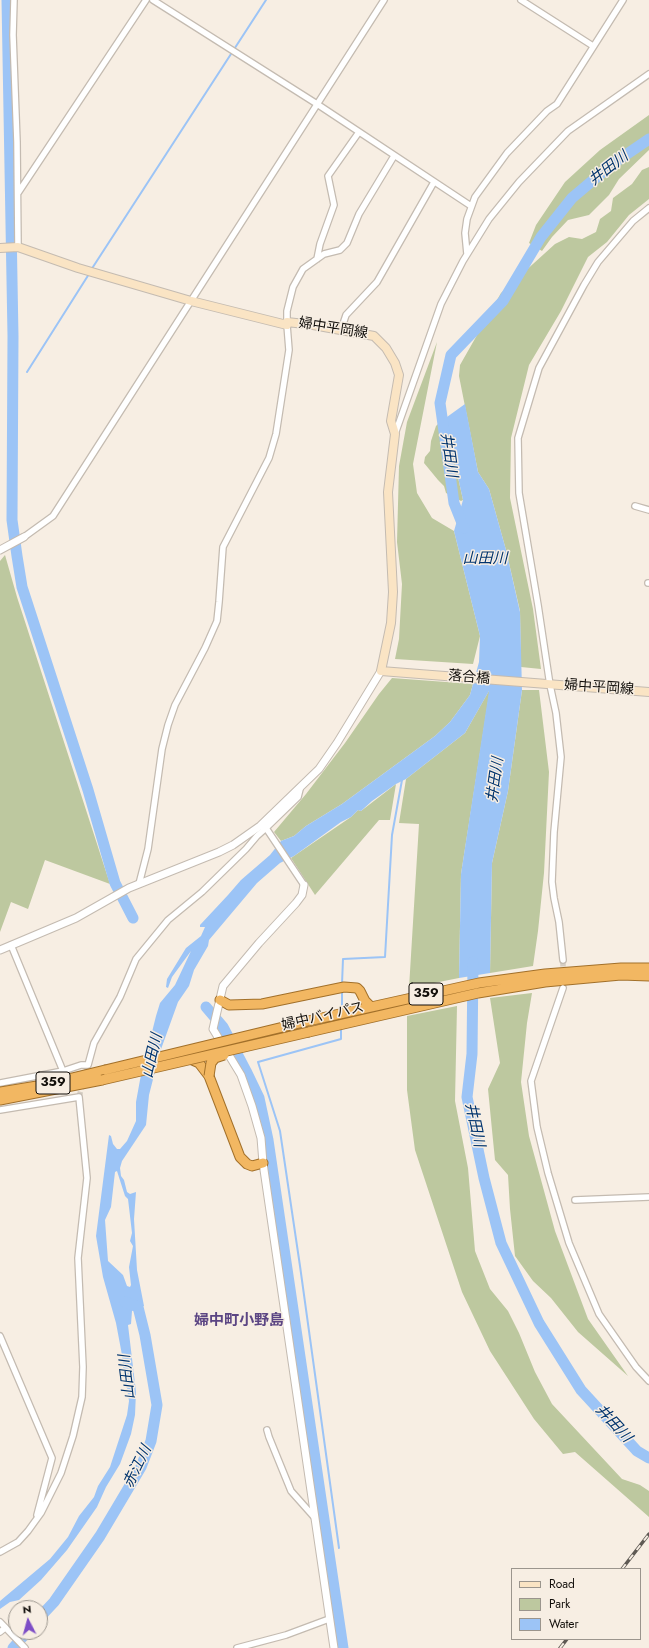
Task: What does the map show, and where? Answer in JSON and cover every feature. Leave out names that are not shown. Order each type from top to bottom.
[{"type":"highway","name":"婦中バイパス","points":[[0,1100],[102,1080],[545,978],[621,968],[649,968]]},
{"type":"highway","name":"婦中バイパス","points":[[0,1092],[43,1085],[370,1006],[479,983],[545,978],[621,975],[649,976]]},
{"type":"highway","points":[[308,1021],[354,1005],[357,996],[353,991],[344,987]]},
{"type":"highway","points":[[219,1004],[262,1004],[344,987],[357,988],[370,1006]]},
{"type":"highway","points":[[209,1076],[211,1062],[216,1058],[248,1049],[265,1042]]},
{"type":"highway","points":[[190,1059],[200,1063],[209,1076],[240,1157],[247,1164],[252,1166],[263,1163]]},
{"type":"main road","name":"婦中平岡線","points":[[2,248],[18,247],[78,268],[191,301],[287,324],[341,330],[374,336],[386,348],[395,363],[399,375],[391,421],[395,434],[388,492],[393,592],[385,671]]},
{"type":"main road","name":"落合橋","points":[[385,671],[550,685]]},
{"type":"main road","name":"婦中平岡線","points":[[550,685],[649,692]]},
{"type":"street","points":[[14,0],[13,35],[17,142],[18,247]]},
{"type":"street","points":[[18,193],[146,0]]},
{"type":"street","points":[[153,0],[317,104],[471,206]]},
{"type":"street","points":[[0,550],[53,516],[384,0]]},
{"type":"street","points":[[521,0],[594,46]]},
{"type":"street","points":[[467,254],[465,233],[471,206],[475,197],[488,176],[507,153],[547,111],[557,104],[623,0]]},
{"type":"street","points":[[395,434],[441,304],[467,254],[489,219],[519,182],[568,131],[649,74]]},
{"type":"street","points":[[317,259],[320,244],[334,205],[328,176],[359,132]]},
{"type":"street","points":[[139,884],[148,849],[162,749],[168,725],[176,705],[205,648],[216,621],[223,547],[269,458],[276,434],[289,350],[287,312],[293,286],[303,269],[324,254],[340,250],[347,243],[359,214],[394,156]]},
{"type":"street","points":[[341,330],[346,315],[378,282],[434,182]]},
{"type":"street","points":[[563,960],[559,922],[552,882],[560,756],[556,713],[550,685],[519,493],[518,438],[539,368],[584,285],[598,262],[633,221],[649,208]]},
{"type":"street","points":[[635,506],[649,510]]},
{"type":"street","points":[[0,950],[76,918],[129,888],[233,845],[260,826],[300,789],[318,769],[338,743],[385,671]]},
{"type":"street","points":[[0,1083],[63,1071],[81,1065],[88,1065],[94,1043],[120,997],[136,959],[151,939],[168,920],[202,892],[246,849],[257,836],[267,830],[298,798],[300,789]]},
{"type":"street","points":[[267,830],[304,885],[302,895],[223,986],[213,1030],[241,1075],[261,1138],[263,1163],[334,1648]]},
{"type":"street","points":[[11,946],[63,1071]]},
{"type":"street","points":[[563,988],[531,1081],[537,1127],[548,1173],[569,1243],[599,1314],[636,1367],[649,1381]]},
{"type":"street","points":[[0,1110],[79,1097],[87,1178],[78,1258],[83,1367],[82,1397],[73,1436],[61,1473],[41,1513],[18,1542],[0,1552]]},
{"type":"street","points":[[575,1200],[649,1197]]},
{"type":"street","points":[[0,1336],[52,1458],[35,1522]]},
{"type":"street","points":[[267,1430],[290,1491],[315,1518]]},
{"type":"street","points":[[237,1648],[286,1635],[329,1619]]},
{"type":"street","points":[[0,1622],[2,1630],[12,1636],[25,1648]]},
{"type":"green space","points":[[649,115],[649,150],[619,179],[609,195],[589,215],[568,220],[552,237],[542,251],[529,243],[536,225],[565,182],[600,150]]},
{"type":"green space","points":[[649,167],[649,199],[629,215],[607,242],[588,257],[561,311],[529,365],[511,438],[510,498],[533,609],[541,669],[521,667],[520,611],[506,550],[489,489],[478,472],[459,376],[460,365],[501,293],[555,244],[569,237],[582,239],[596,232],[600,219],[611,211],[613,198],[632,184],[642,170]]},
{"type":"green space","points":[[437,342],[413,464],[417,493],[432,518],[454,531],[480,636],[473,664],[395,659],[399,639],[402,584],[397,542],[399,466],[407,422]]},
{"type":"green space","points":[[440,422],[454,459],[463,500],[461,501],[446,493],[444,486],[424,463],[425,457],[430,451],[431,441],[436,426]]},
{"type":"green space","points":[[5,555],[17,597],[110,884],[45,860],[28,909],[11,902],[0,932],[0,561]]},
{"type":"green space","points":[[392,678],[473,684],[470,695],[450,722],[435,736],[342,804],[306,826],[294,836],[281,841],[274,832],[306,794]]},
{"type":"green space","points":[[490,689],[461,874],[459,978],[409,988],[419,824],[399,823],[406,779],[465,733]]},
{"type":"green space","points":[[522,690],[539,690],[549,772],[544,873],[538,931],[533,966],[490,973],[492,863],[508,791]]},
{"type":"green space","points":[[396,784],[390,820],[379,820],[315,895],[291,858],[351,817],[358,810],[361,811]]},
{"type":"green space","points":[[532,993],[527,1023],[521,1082],[529,1136],[555,1231],[588,1319],[628,1376],[578,1332],[551,1298],[533,1281],[515,1256],[508,1175],[495,1160],[488,1089],[500,1063],[490,998]]},
{"type":"green space","points":[[457,1006],[455,1101],[468,1168],[475,1251],[490,1289],[508,1311],[535,1372],[552,1404],[622,1479],[640,1485],[649,1491],[649,1517],[575,1452],[563,1454],[534,1419],[490,1351],[462,1292],[415,1150],[407,1090],[407,1016]]},
{"type":"water","name":"山田川","points":[[465,404],[478,472],[489,489],[506,550],[520,612],[522,690],[508,791],[492,863],[490,973],[459,978],[461,874],[489,691],[465,733],[406,779],[396,784],[372,801],[361,811],[358,810],[351,817],[341,822],[294,856],[280,863],[257,883],[209,940],[208,946],[194,970],[189,986],[178,1002],[160,1052],[149,1095],[146,1125],[122,1161],[120,1168],[121,1176],[124,1180],[127,1192],[130,1194],[136,1192],[134,1219],[137,1270],[144,1306],[133,1308],[131,1324],[128,1325],[136,1392],[135,1415],[131,1434],[120,1464],[106,1487],[97,1507],[67,1550],[41,1580],[19,1600],[8,1600],[8,1603],[0,1609],[0,1601],[50,1559],[68,1537],[79,1516],[94,1497],[98,1486],[110,1467],[127,1415],[129,1401],[127,1388],[125,1386],[122,1355],[116,1323],[103,1277],[96,1236],[109,1135],[111,1136],[113,1144],[117,1149],[120,1149],[127,1141],[136,1121],[136,1102],[140,1080],[160,1003],[175,985],[191,951],[172,977],[168,988],[166,987],[167,979],[186,948],[201,936],[205,927],[200,927],[200,925],[241,880],[270,855],[281,841],[294,836],[306,826],[342,804],[435,736],[450,722],[470,695],[479,662],[480,636],[454,531],[463,500],[454,459],[440,422]],"holes":[[[117,1171],[125,1196],[128,1199],[132,1233],[130,1241],[133,1246],[129,1267],[130,1287],[127,1286],[123,1275],[108,1261],[105,1220],[111,1207],[115,1172]]]},
{"type":"waterway","points":[[7,0],[13,336],[12,520],[22,587],[88,790],[115,883],[133,918]]},
{"type":"waterway","points":[[91,270],[266,0]]},
{"type":"waterway","name":"井田川","points":[[464,528],[454,503],[440,403],[451,355],[503,301],[541,237],[572,198],[611,165],[649,139]]},
{"type":"waterway","points":[[27,372],[89,274]]},
{"type":"waterway","points":[[342,984],[343,959],[385,957],[392,835],[402,780]]},
{"type":"waterway","name":"井田川","points":[[473,962],[472,1054],[467,1097],[484,1178],[501,1243],[539,1323],[581,1390],[637,1451],[649,1458]]},
{"type":"waterway","points":[[342,990],[342,1010]]},
{"type":"waterway","name":"山田川","points":[[206,1007],[223,1027],[259,1098],[268,1140],[343,1648]]},
{"type":"waterway","points":[[339,1548],[280,1131],[258,1062],[341,1039],[341,1028]]},
{"type":"waterway","name":"赤江川","points":[[48,1608],[100,1536],[141,1467],[151,1441],[157,1405],[145,1335],[138,1307],[125,1302]]},
{"type":"waterway","name":"赤江川","points":[[13,1648],[20,1640]]},
{"type":"tunnel","points":[[563,960],[563,975]]},
{"type":"tunnel","points":[[79,1097],[88,1065]]},
{"type":"railway","points":[[623,1568],[649,1534]]},
{"type":"railway","points":[[560,1648],[566,1640]]},
{"type":"district","name":"婦中町小野島","points":[[239,1321]]}]
